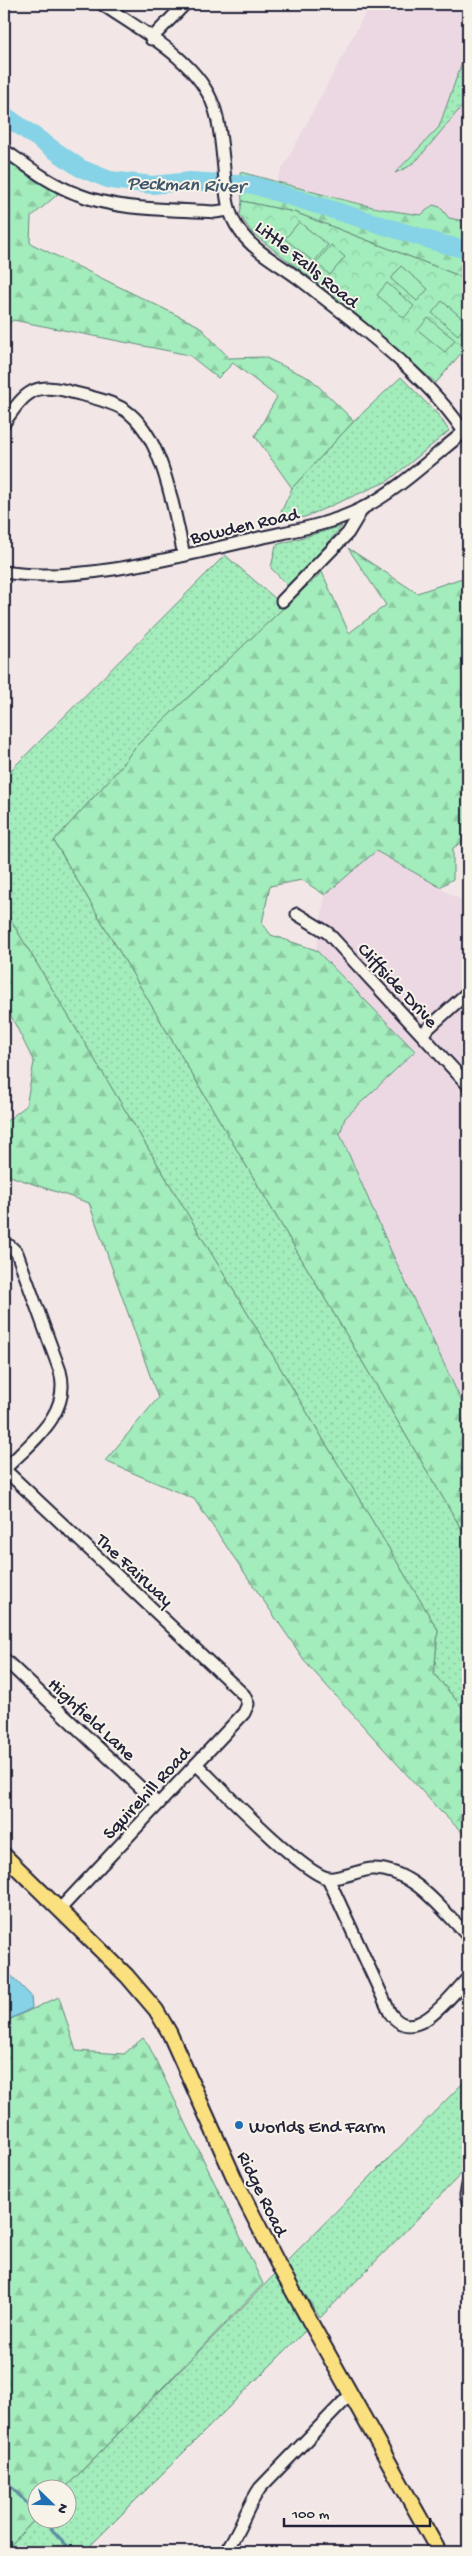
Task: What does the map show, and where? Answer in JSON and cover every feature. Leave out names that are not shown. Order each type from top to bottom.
[{"type":"main road","name":"Ridge Road","points":[[4,1855],[127,1976],[156,2010],[169,2032],[237,2184],[280,2268],[439,2552]]},
{"type":"street","name":"Little Falls Road","points":[[102,4],[192,70],[210,97],[219,126],[228,205],[235,225],[249,242],[321,296],[418,377],[442,402],[466,435]]},
{"type":"street","points":[[151,39],[185,4]]},
{"type":"street","points":[[4,150],[58,186],[99,201],[120,205],[205,212],[228,205]]},
{"type":"street","points":[[4,423],[25,395],[43,387],[56,387],[111,403],[127,411],[147,435],[162,466],[184,555]]},
{"type":"street","name":"Bowden Road","points":[[4,572],[48,576],[125,566],[184,555],[332,522],[363,508],[392,490],[466,435]]},
{"type":"street","points":[[282,601],[348,533],[363,508]]},
{"type":"street","name":"Cliffside Drive","points":[[297,914],[328,933],[468,1085]]},
{"type":"street","points":[[422,1034],[468,992]]},
{"type":"street","points":[[4,1244],[14,1249],[18,1258],[60,1371],[63,1396],[54,1418],[4,1470]]},
{"type":"street","name":"The Fairway","points":[[4,1470],[244,1695]]},
{"type":"street","name":"Highfield Lane","points":[[4,1658],[158,1804]]},
{"type":"street","name":"Squirehill Road","points":[[59,1910],[246,1710],[248,1704],[244,1695]]},
{"type":"street","points":[[196,1764],[305,1867],[328,1878],[367,1870],[396,1873],[411,1881],[468,1936]]},
{"type":"street","points":[[328,1878],[390,2013],[397,2021],[413,2025],[424,2022],[468,1978]]},
{"type":"street","points":[[468,2186],[466,2195],[468,2203]]},
{"type":"street","points":[[225,2552],[235,2539],[249,2505],[260,2488],[350,2395]]},
{"type":"shaded area","points":[[370,4],[468,4],[468,222],[449,218],[440,207],[421,215],[402,213],[310,192],[276,181]]},
{"type":"shaded area","points":[[376,851],[468,904],[468,1415],[391,1251],[340,1134],[345,1118],[415,1051],[316,950],[325,895]]},
{"type":"green space","points":[[468,45],[468,99],[418,159],[408,167],[395,173],[439,127]]},
{"type":"green space","points":[[4,158],[58,194],[31,217],[30,243],[199,326],[229,358],[264,357],[311,379],[354,421],[292,488],[255,436],[277,397],[233,363],[218,378],[189,355],[13,320],[4,329]]},
{"type":"green space","points":[[240,172],[398,212],[421,215],[433,205],[440,207],[449,218],[468,222],[468,282],[457,275],[294,212],[242,201]]},
{"type":"green space","points":[[242,201],[294,212],[457,275],[468,282],[468,345],[436,383],[342,302],[252,233],[240,215]]},
{"type":"green space","points":[[299,222],[328,245],[314,262],[285,239]]},
{"type":"green space","points":[[331,245],[345,257],[330,275],[316,263]]},
{"type":"green space","points":[[401,266],[428,289],[417,301],[391,279]]},
{"type":"green space","points":[[387,283],[414,306],[404,318],[377,295]]},
{"type":"green space","points":[[442,301],[468,323],[458,335],[432,313]]},
{"type":"green space","points":[[428,318],[455,340],[445,352],[418,330]]},
{"type":"green space","points":[[401,377],[440,417],[449,431],[388,481],[305,517],[277,521],[292,488],[354,421]]},
{"type":"green space","points":[[342,526],[290,588],[271,568],[276,545]]},
{"type":"green space","points":[[348,548],[417,593],[468,576],[468,838],[453,848],[453,879],[440,887],[376,851],[325,895],[302,880],[270,886],[262,923],[271,935],[316,950],[415,1051],[345,1118],[340,1134],[391,1251],[468,1415],[468,1540],[54,841],[119,769],[136,746],[322,572],[349,633],[386,605]]},
{"type":"green space","points":[[225,555],[285,607],[136,746],[119,769],[54,841],[468,1540],[468,1714],[434,1674],[438,1630],[4,909],[4,777]]},
{"type":"green space","points":[[4,909],[438,1630],[434,1674],[468,1714],[468,1838],[439,1810],[307,1664],[194,1499],[105,1461],[158,1398],[89,1203],[4,1174],[4,1123],[26,1106],[34,1062],[4,1002]]},
{"type":"green space","points":[[59,1997],[76,2051],[124,2054],[143,2038],[148,2044],[263,2284],[75,2478],[28,2478],[28,2527],[4,2552],[4,2022]]},
{"type":"green space","points":[[468,2078],[468,2167],[320,2318],[285,2263]]},
{"type":"green space","points":[[277,2272],[307,2329],[84,2552],[4,2552],[28,2527],[78,2528],[78,2478],[75,2478]]},
{"type":"water","points":[[4,1968],[31,1996],[32,2008],[4,2022]]},
{"type":"waterway","name":"Peckman River","points":[[4,115],[80,168],[110,180],[153,185],[190,181],[253,185],[439,243],[468,250]]},
{"type":"waterway","points":[[4,2479],[28,2504]]},
{"type":"waterway","points":[[50,2528],[73,2552]]},
{"type":"place","name":"Worlds End Farm","points":[[239,2125]]}]
